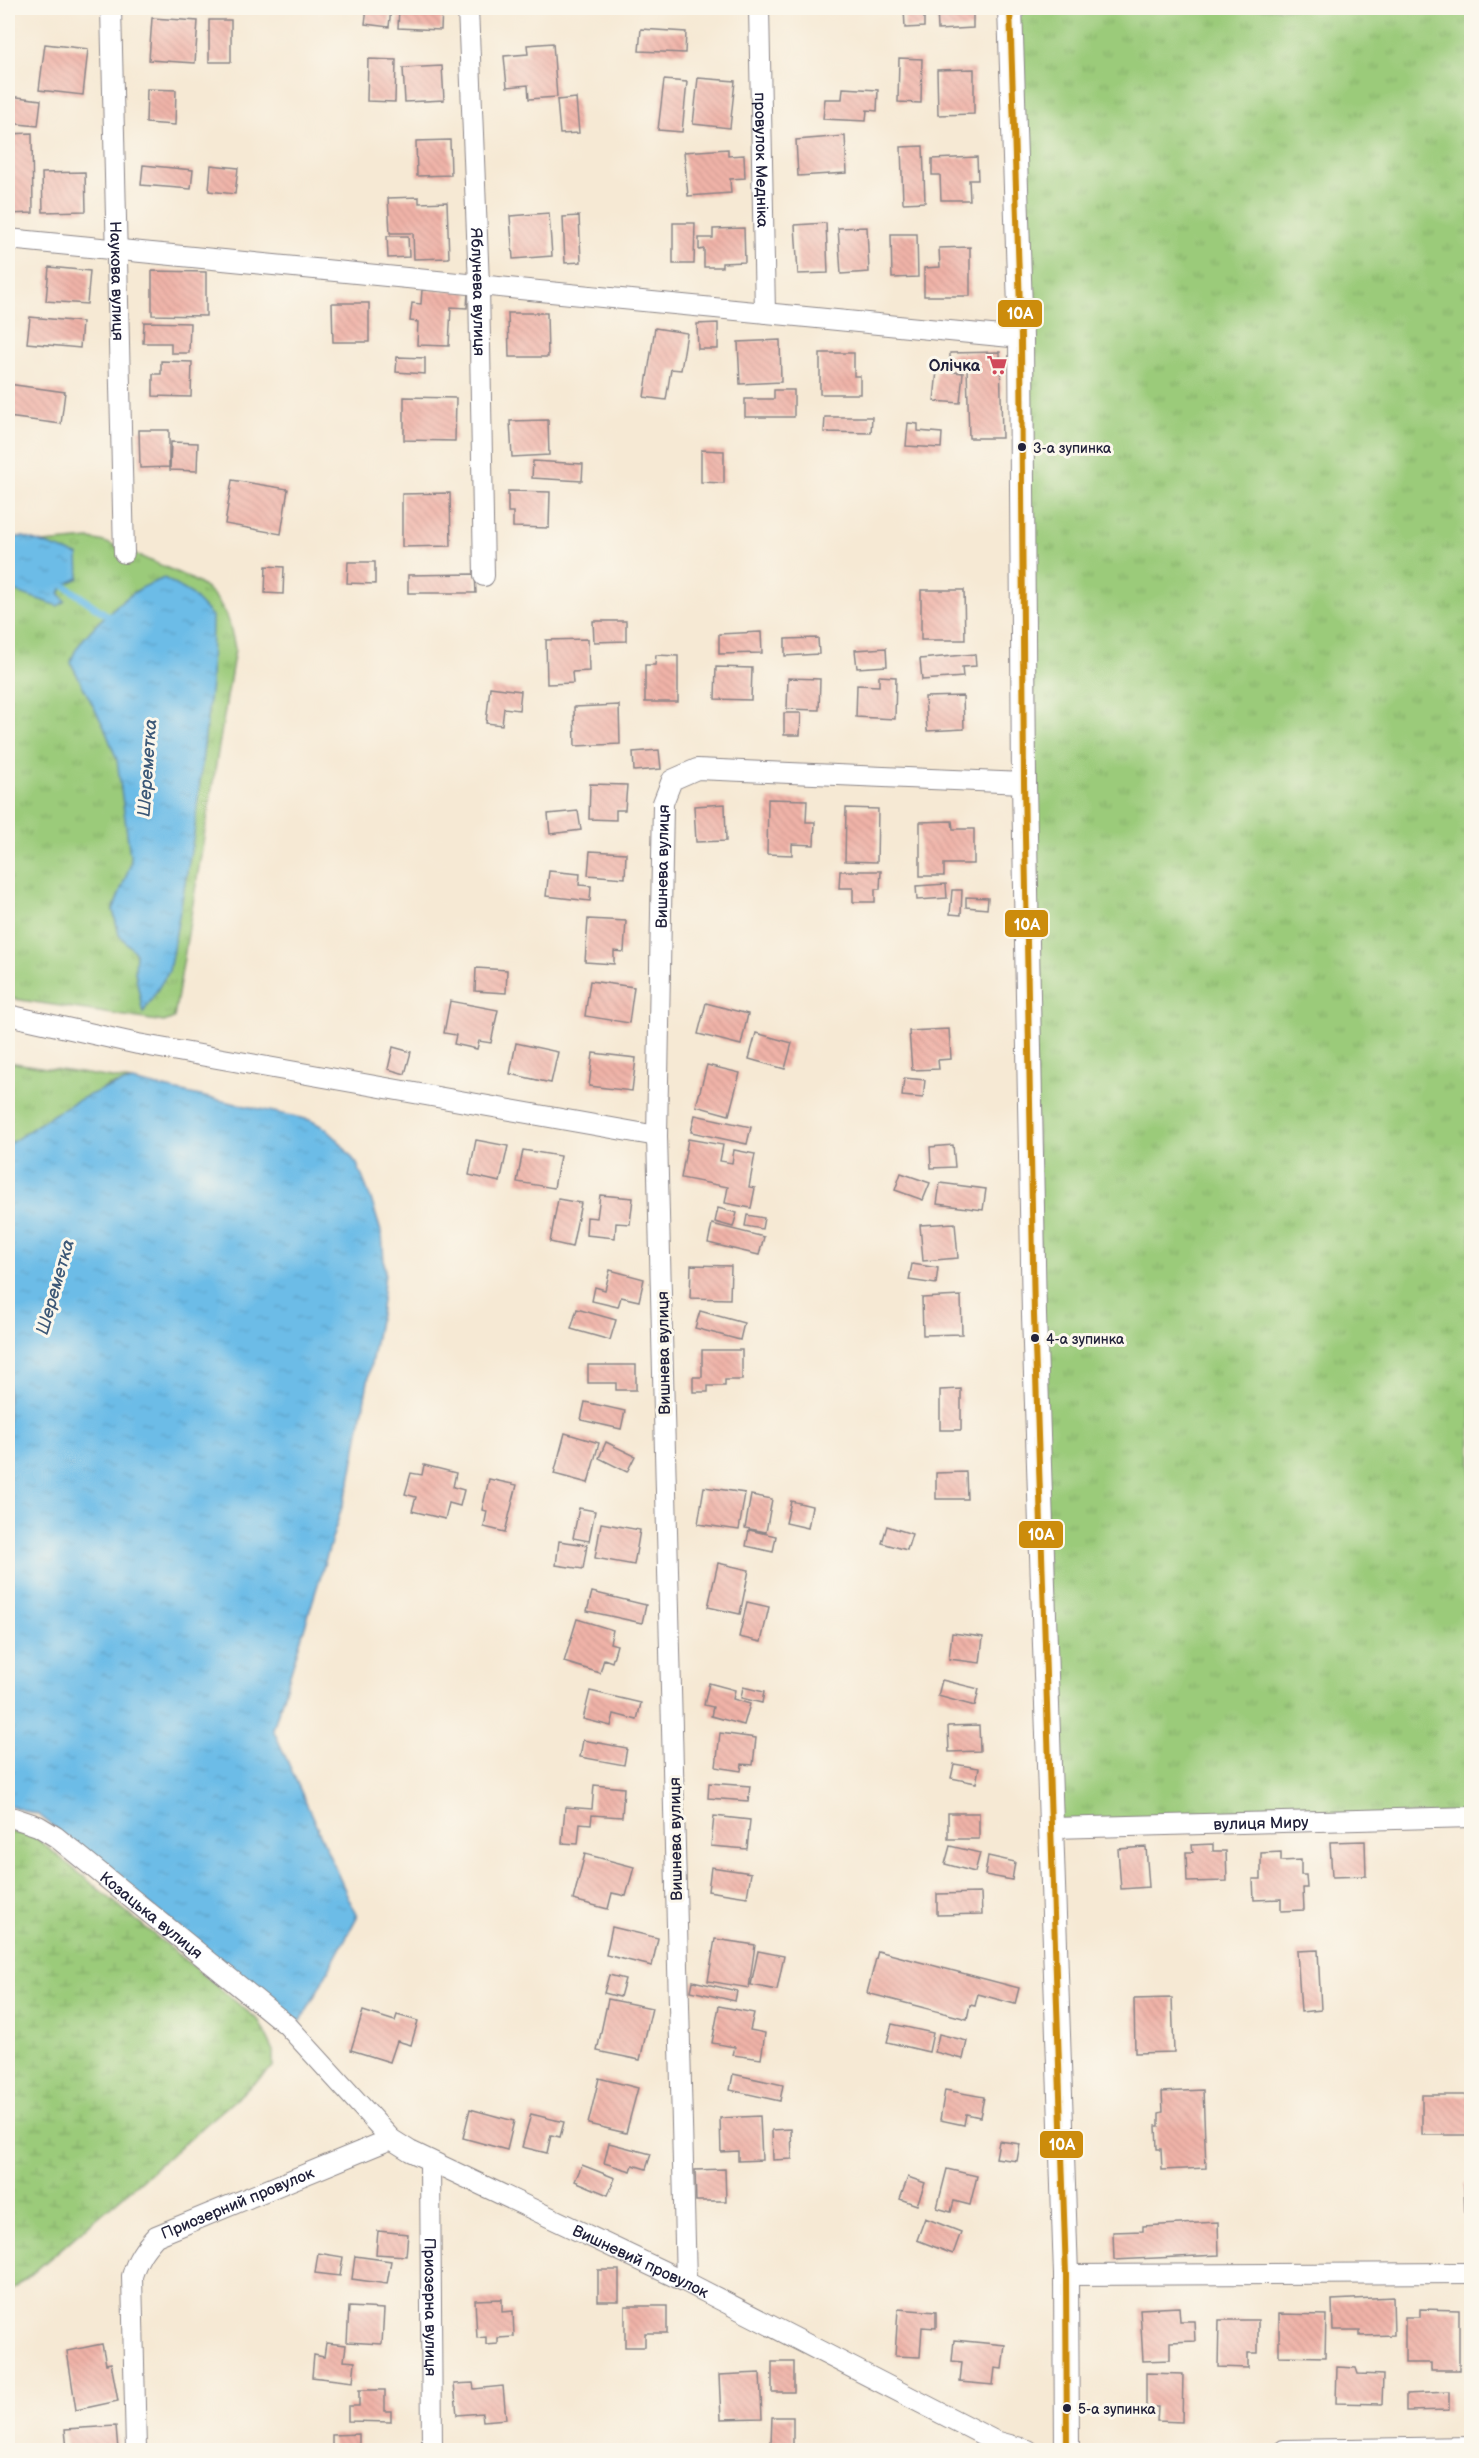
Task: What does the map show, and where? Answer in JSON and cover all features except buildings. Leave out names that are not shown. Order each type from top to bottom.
[{"type":"street","name":"Наукова вулиця","points":[[111,8],[124,553]]},
{"type":"street","name":"Яблунева вулиця","points":[[468,8],[479,285],[484,576]]},
{"type":"street","name":"провулок Медніка","points":[[759,8],[765,313]]},
{"type":"street","points":[[1010,8],[1021,338],[1024,783],[1034,1315],[1053,1828],[1066,2275],[1067,2451]]},
{"type":"street","points":[[8,238],[1021,338]]},
{"type":"street","name":"Вишнева вулиця","points":[[686,2282],[657,1136],[663,803],[672,780],[697,769],[1024,783]]},
{"type":"street","points":[[8,1015],[138,1044],[657,1136]]},
{"type":"street","name":"Козацька вулиця","points":[[8,1816],[38,1826],[56,1837],[287,2025]]},
{"type":"street","name":"вулиця Миру","points":[[1053,1828],[1472,1817]]},
{"type":"street","name":"Вишневий провулок","points":[[287,2025],[391,2139],[430,2161],[686,2282],[976,2431],[1011,2447],[1028,2451]]},
{"type":"street","name":"Приозерний провулок","points":[[136,2451],[132,2276],[136,2262],[144,2248],[156,2236],[391,2139]]},
{"type":"street","name":"Приозерна вулиця","points":[[430,2161],[432,2451]]},
{"type":"street","points":[[1066,2275],[1472,2273]]},
{"type":"street","points":[[1284,2451],[1472,2447]]},
{"type":"green space","points":[[1010,8],[1471,8],[1471,1813],[1053,1828]]},
{"type":"green space","points":[[90,539],[114,545],[169,569],[209,591],[218,600],[225,613],[235,649],[174,1018],[164,1022],[8,998],[8,546]]},
{"type":"green space","points":[[8,1062],[132,1081],[108,1086],[8,1145]]},
{"type":"green space","points":[[8,1831],[35,1837],[259,2021],[273,2050],[273,2067],[8,2294]]},
{"type":"water","points":[[13,537],[24,537],[78,555],[79,578],[64,585],[59,593],[65,601],[58,606],[8,589],[8,546]]},
{"type":"water","points":[[164,578],[190,593],[212,616],[211,683],[194,834],[169,971],[143,1013],[135,972],[136,953],[119,935],[113,910],[131,863],[117,760],[104,727],[71,663],[74,654],[88,633],[109,613],[138,590]]},
{"type":"water","points":[[132,1081],[310,1120],[325,1128],[357,1164],[382,1235],[385,1273],[381,1309],[350,1481],[273,1729],[357,1917],[301,2021],[286,2015],[39,1815],[8,1805],[8,1145],[82,1098]]},
{"type":"waterway","name":"Шереметка","points":[[55,583],[64,585],[108,616],[111,622]]},
{"type":"transit line","name":"10А","points":[[1010,8],[1021,338],[1024,783],[1034,1315],[1066,2275],[1067,2450]]},
{"type":"place","name":"Олічка","points":[[997,365]]},
{"type":"place","name":"3-а зупинка","points":[[1022,447]]},
{"type":"place","name":"4-а зупинка","points":[[1035,1338]]},
{"type":"place","name":"5-а зупинка","points":[[1067,2408]]}]
